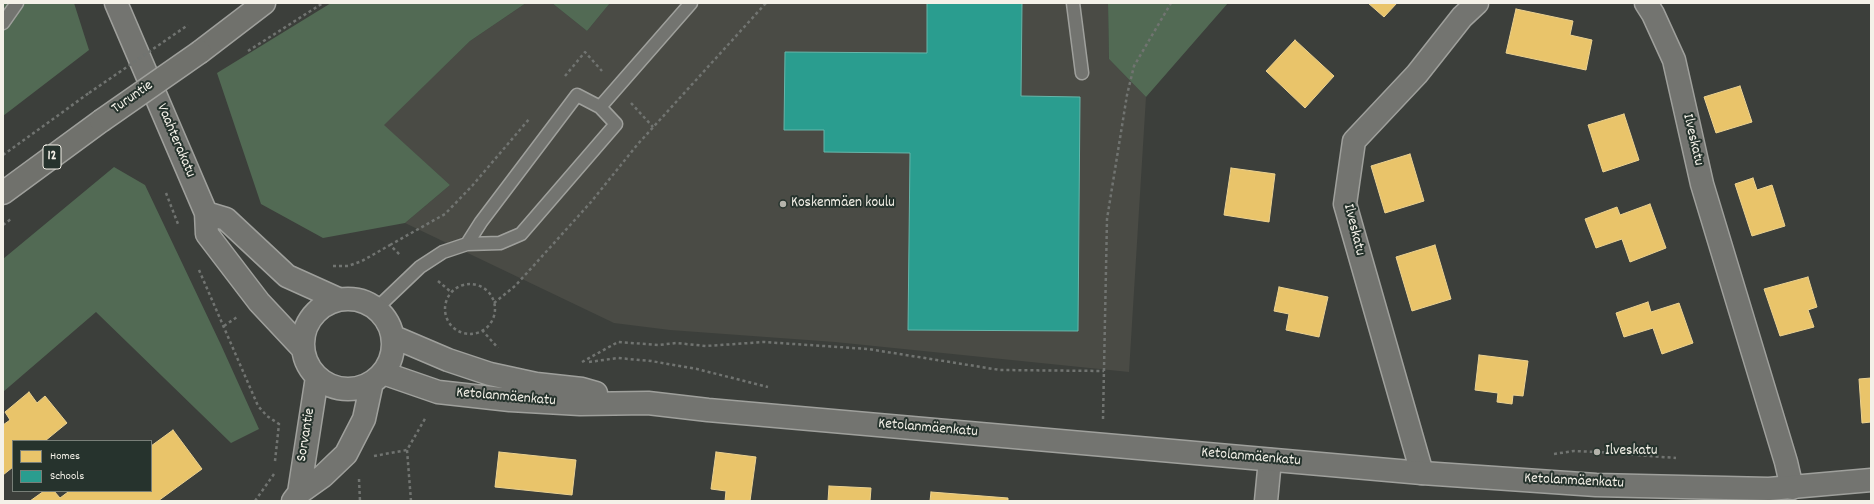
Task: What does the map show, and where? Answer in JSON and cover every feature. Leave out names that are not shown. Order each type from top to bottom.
[{"type":"highway","name":"Turuntie","points":[[3,193],[101,121],[200,52],[264,3]]},
{"type":"main road","name":"Vaahterakatu","points":[[116,3],[206,213],[207,234],[260,302],[303,349]]},
{"type":"main road","name":"Ilveskatu","points":[[1422,473],[1345,204],[1354,141],[1417,74],[1462,18],[1477,3]]},
{"type":"main road","name":"Ilveskatu","points":[[1646,3],[1653,14],[1674,60],[1702,184],[1786,462],[1792,488]]},
{"type":"main road","points":[[206,213],[226,219],[287,276],[338,299]]},
{"type":"main road","points":[[338,299],[358,299],[377,308],[389,323],[394,337],[394,350],[390,363],[378,378],[358,388],[343,389],[329,385],[317,377],[310,369],[303,349],[304,336],[311,318],[326,304],[338,299]]},
{"type":"main road","name":"Ketolanmäenkatu","points":[[394,337],[448,360],[490,374],[536,384],[582,389],[632,402]]},
{"type":"main road","name":"Sorvantie","points":[[301,498],[317,377]]},
{"type":"main road","name":"Ketolanmäenkatu","points":[[378,378],[438,392],[510,400],[572,403],[632,402],[1422,473],[1727,494],[1871,480]]},
{"type":"main road","name":"Sorvantie","points":[[301,498],[346,454],[364,419],[378,378]]},
{"type":"main road","points":[[1266,501],[1270,460]]},
{"type":"lane","points":[[3,23],[17,3]]},
{"type":"lane","points":[[600,107],[691,3]]},
{"type":"lane","points":[[1073,3],[1082,73]]},
{"type":"lane","points":[[377,308],[420,267],[443,252],[467,244],[500,243],[521,234],[616,124],[600,107],[577,95],[481,222],[467,244]]},
{"type":"path","points":[[244,54],[323,3]]},
{"type":"path","points":[[494,303],[515,286],[536,263],[591,202],[637,145],[766,3]]},
{"type":"path","points":[[1103,420],[1107,219],[1127,95],[1134,66],[1171,3]]},
{"type":"path","points":[[3,155],[89,93],[188,25]]},
{"type":"path","points":[[156,45],[159,52]]},
{"type":"path","points":[[330,266],[348,266],[362,261],[390,245],[408,262],[420,267],[451,292]]},
{"type":"path","points":[[472,284],[486,290],[494,303],[492,319],[488,326],[482,330],[468,334],[453,328],[445,315],[445,307],[451,292],[464,285],[472,284]]},
{"type":"path","points":[[482,330],[498,348],[505,351]]},
{"type":"path","points":[[774,388],[697,369],[651,361],[618,358],[579,363],[618,342],[659,345],[676,343],[706,346],[764,342],[868,349],[1000,370],[1104,371]]},
{"type":"path","points":[[1095,419],[1111,420]]},
{"type":"path","points":[[255,501],[274,475],[279,424]]},
{"type":"path","points":[[372,456],[407,450]]},
{"type":"path","points":[[1552,454],[1574,451],[1679,459]]},
{"type":"shaded area","name":"Koskenmäen koulu","points":[[526,3],[552,3],[587,31],[610,3],[1108,3],[1109,59],[1146,97],[1129,372],[835,342],[670,330],[614,323],[405,223],[450,185],[383,125],[470,41]]},
{"type":"green space","points":[[3,3],[74,3],[89,50],[3,116]]},
{"type":"green space","points":[[331,3],[526,3],[470,41],[384,125],[450,185],[405,223],[323,238],[261,204],[217,73]]},
{"type":"green space","points":[[552,3],[610,3],[587,31]]},
{"type":"green space","points":[[1108,3],[1228,3],[1146,97],[1109,59]]},
{"type":"green space","points":[[114,167],[145,185],[259,429],[231,443],[96,312],[3,392],[3,259]]},
{"type":"building: Homes","points":[[1368,3],[1397,3],[1384,17]]},
{"type":"building: Homes","points":[[1516,9],[1573,21],[1570,35],[1592,40],[1586,70],[1506,53]]},
{"type":"building: Homes","points":[[1295,40],[1334,76],[1305,108],[1266,71]]},
{"type":"building: Homes","points":[[1740,86],[1752,122],[1716,133],[1704,97]]},
{"type":"building: Homes","points":[[1624,114],[1639,160],[1603,172],[1588,125]]},
{"type":"building: Homes","points":[[1410,154],[1424,201],[1385,213],[1371,166]]},
{"type":"building: Homes","points":[[1231,168],[1275,174],[1269,222],[1224,215]]},
{"type":"building: Homes","points":[[1753,178],[1757,190],[1772,185],[1785,226],[1752,236],[1735,184]]},
{"type":"building: Homes","points":[[1650,204],[1666,248],[1630,262],[1622,239],[1596,248],[1585,219],[1617,207],[1620,215]]},
{"type":"building: Homes","points":[[1435,245],[1451,299],[1412,311],[1396,257]]},
{"type":"building: Homes","points":[[1808,277],[1817,307],[1808,310],[1814,327],[1780,336],[1764,289]]},
{"type":"building: Homes","points":[[1279,287],[1328,297],[1319,337],[1286,330],[1289,314],[1274,311]]},
{"type":"building: Homes","points":[[1648,302],[1651,312],[1679,303],[1693,343],[1662,354],[1653,328],[1624,337],[1616,313]]},
{"type":"building: Homes","points":[[1479,355],[1528,361],[1523,396],[1513,395],[1512,404],[1497,402],[1498,393],[1475,390]]},
{"type":"building: Homes","points":[[1871,378],[1871,422],[1862,423],[1859,379]]},
{"type":"building: Homes","points":[[29,392],[37,403],[45,396],[67,423],[46,440],[12,440],[12,468],[3,475],[3,425],[10,420],[5,412]]},
{"type":"building: Homes","points":[[173,430],[202,469],[158,501],[30,501],[43,492],[55,492],[60,498],[68,492],[152,492],[152,445]]},
{"type":"building: Homes","points":[[499,452],[576,460],[572,495],[495,487]]},
{"type":"building: Homes","points":[[716,452],[756,457],[750,501],[725,501],[726,491],[711,489]]},
{"type":"building: Homes","points":[[829,486],[871,488],[870,501],[828,501]]},
{"type":"building: Homes","points":[[931,492],[1008,498],[1008,501],[930,501]]},
{"type":"building: Schools","points":[[927,3],[1022,3],[1021,96],[1080,97],[1078,331],[908,330],[910,153],[824,152],[824,130],[784,130],[785,52],[927,53]]},
{"type":"place","name":"Koskenmäen koulu","points":[[783,204]]},
{"type":"place","name":"Ilveskatu","points":[[1597,452]]}]
